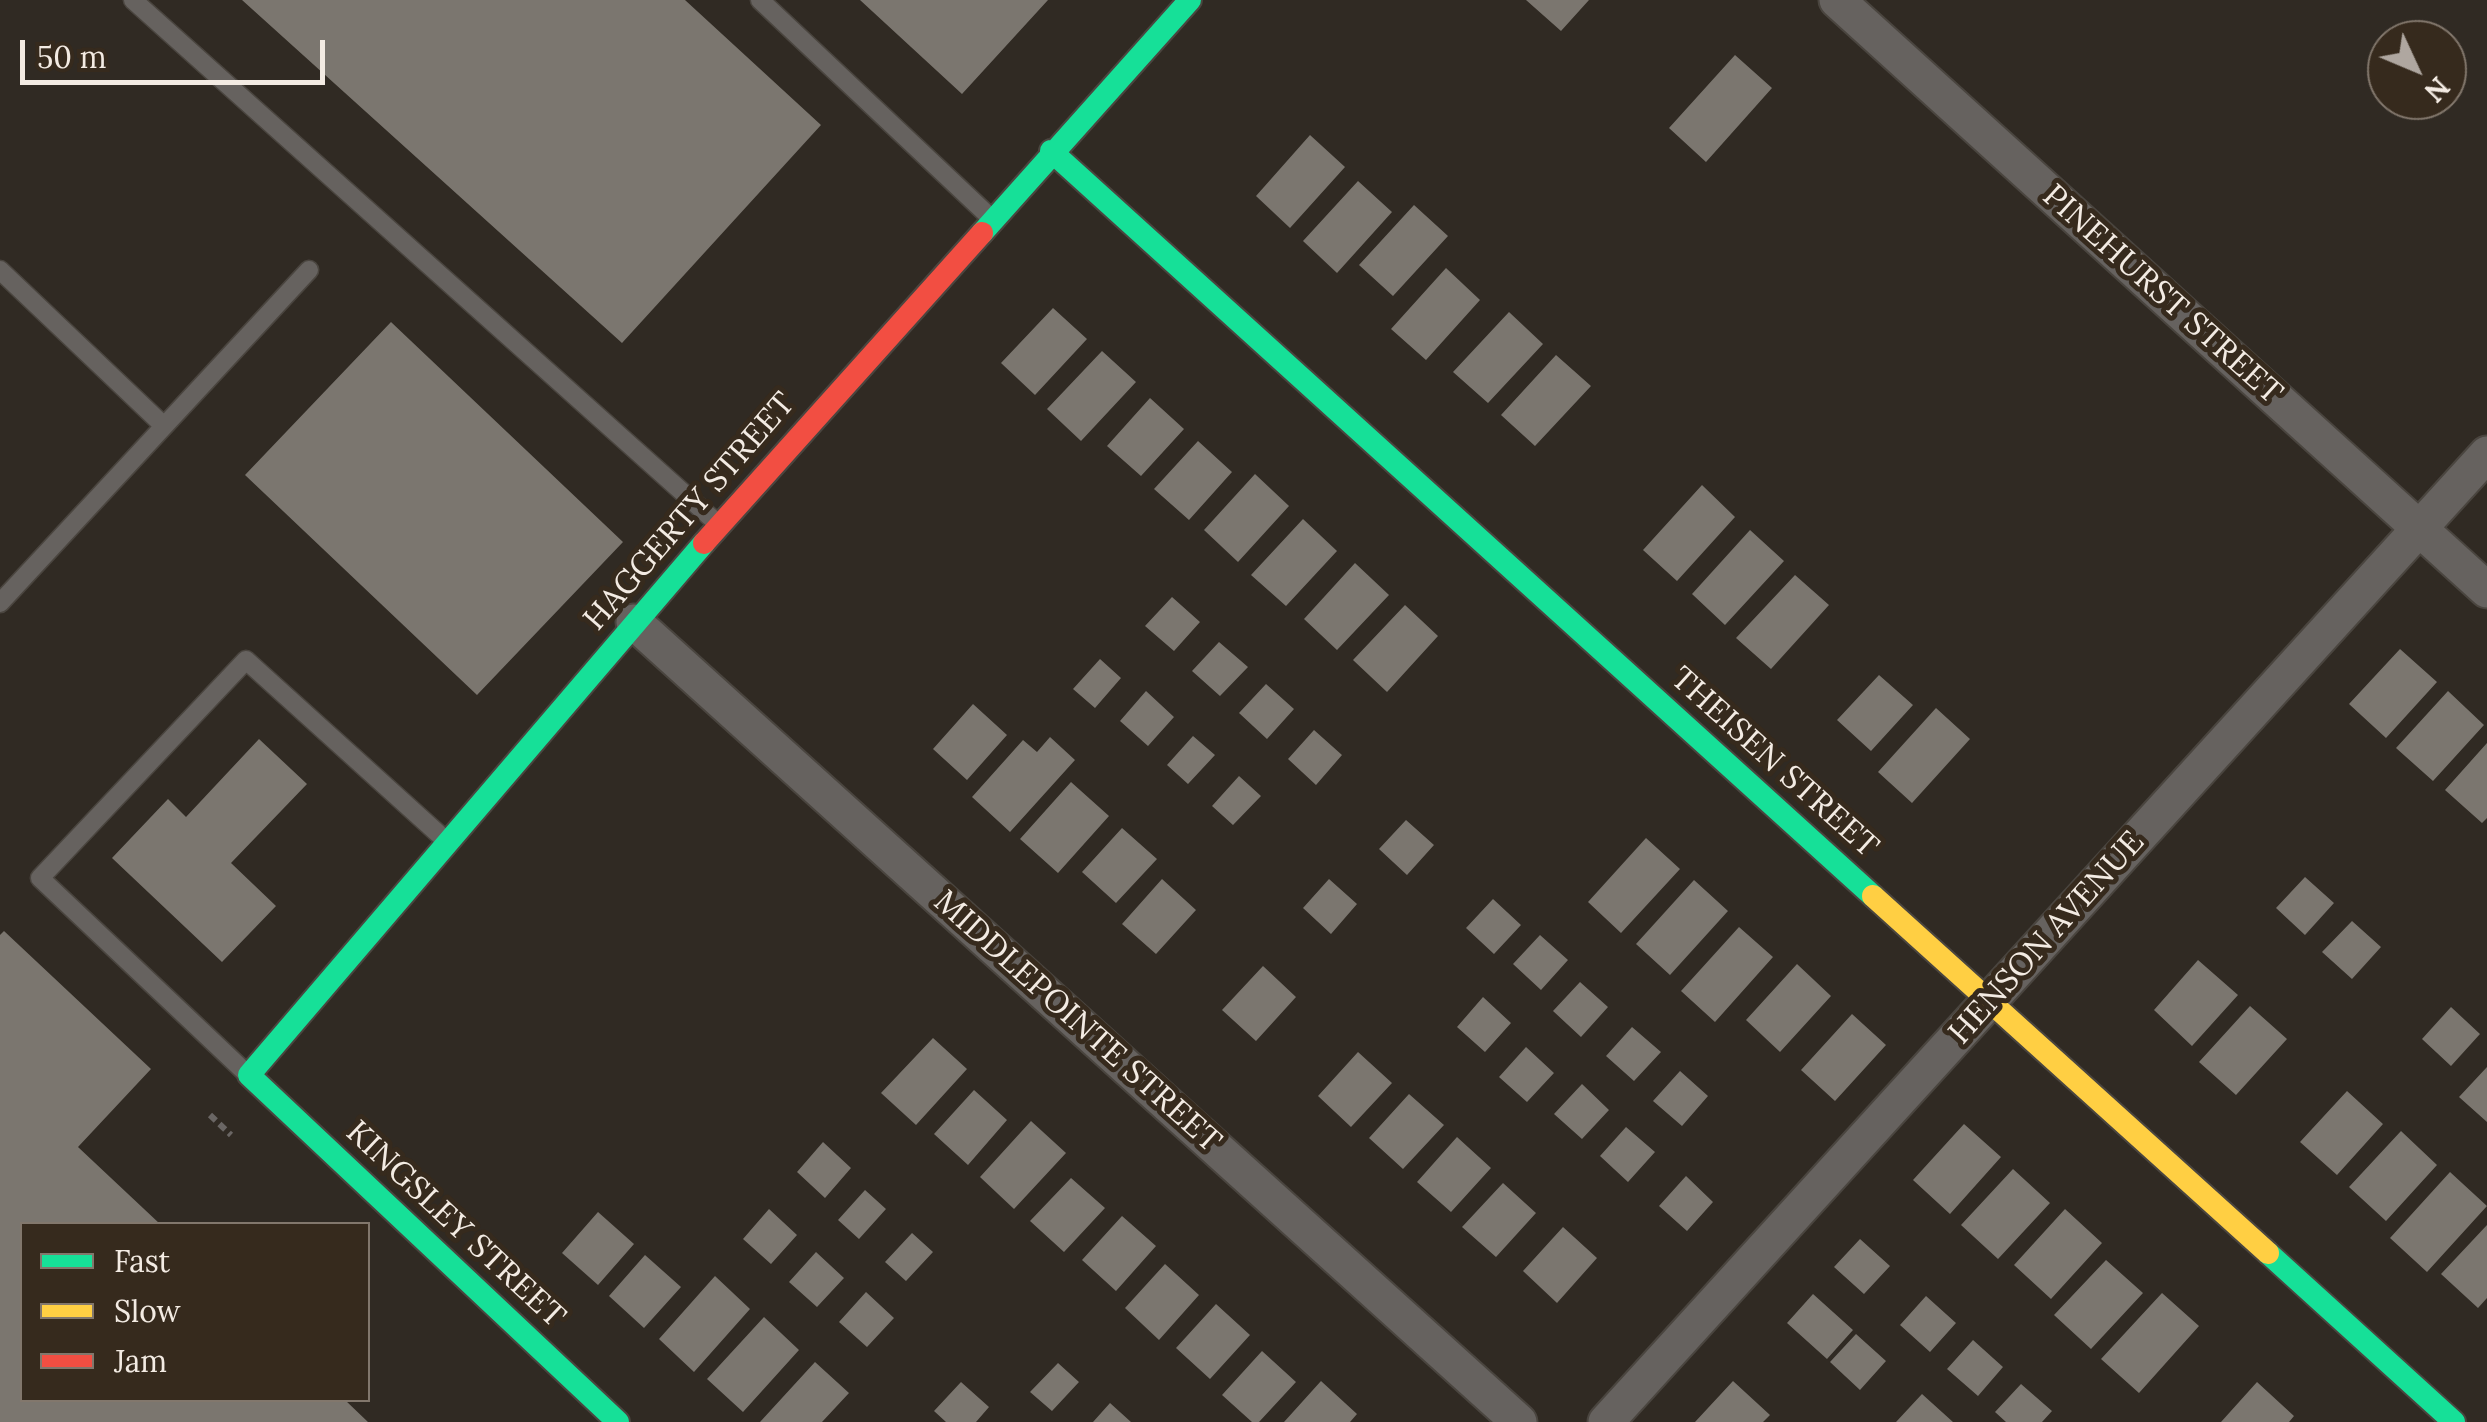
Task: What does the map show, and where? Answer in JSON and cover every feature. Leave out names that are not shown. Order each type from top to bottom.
[{"type":"street","name":"HAGGERTY STREET","points":[[248,1075],[634,622],[1190,0]]},
{"type":"street","name":"PINEHURST STREET","points":[[1838,0],[2487,590]]},
{"type":"street","name":"THEISEN STREET","points":[[1051,151],[2454,1422]]},
{"type":"street","name":"HENSON AVENUE","points":[[1606,1422],[2487,454]]},
{"type":"street","name":"MIDDLEPOINTE STREET","points":[[634,622],[1519,1422]]},
{"type":"street","name":"KINGSLEY STREET","points":[[248,1075],[618,1422]]},
{"type":"lane","points":[[133,0],[720,526]]},
{"type":"lane","points":[[760,0],[992,219]]},
{"type":"lane","points":[[0,270],[164,426]]},
{"type":"lane","points":[[0,603],[309,270]]},
{"type":"lane","points":[[248,1075],[40,878],[246,660],[447,842]]},
{"type":"path","points":[[210,1115],[232,1135]]},
{"type":"building","points":[[242,0],[685,0],[821,125],[622,343]]},
{"type":"building","points":[[860,0],[1048,0],[962,94]]},
{"type":"building","points":[[1526,0],[1589,0],[1561,31]]},
{"type":"building","points":[[1735,55],[1772,88],[1706,162],[1669,128]]},
{"type":"building","points":[[1310,135],[1345,167],[1290,228],[1256,196]]},
{"type":"building","points":[[1358,181],[1392,212],[1337,273],[1303,241]]},
{"type":"building","points":[[1414,205],[1448,236],[1393,296],[1359,265]]},
{"type":"building","points":[[1446,268],[1480,300],[1426,360],[1391,329]]},
{"type":"building","points":[[1053,308],[1087,339],[1035,395],[1001,363]]},
{"type":"building","points":[[1509,312],[1543,344],[1488,403],[1453,372]]},
{"type":"building","points":[[391,322],[623,542],[477,695],[245,475]]},
{"type":"building","points":[[1102,351],[1136,382],[1081,441],[1047,409]]},
{"type":"building","points":[[1556,355],[1591,386],[1535,446],[1501,415]]},
{"type":"building","points":[[1150,398],[1184,429],[1141,476],[1107,446]]},
{"type":"building","points":[[1198,441],[1232,472],[1189,520],[1154,489]]},
{"type":"building","points":[[1255,474],[1289,506],[1238,562],[1204,530]]},
{"type":"building","points":[[1702,485],[1735,517],[1677,581],[1643,550]]},
{"type":"building","points":[[1303,519],[1337,551],[1286,606],[1251,575]]},
{"type":"building","points":[[1750,530],[1784,561],[1725,625],[1692,594]]},
{"type":"building","points":[[1355,563],[1389,595],[1337,650],[1304,619]]},
{"type":"building","points":[[1795,575],[1829,605],[1771,669],[1736,638]]},
{"type":"building","points":[[1172,597],[1200,622],[1174,651],[1145,626]]},
{"type":"building","points":[[1405,605],[1438,636],[1387,692],[1353,660]]},
{"type":"building","points":[[1219,642],[1248,667],[1220,696],[1192,671]]},
{"type":"building","points":[[2400,649],[2437,682],[2386,738],[2349,704]]},
{"type":"building","points":[[1100,659],[1121,678],[1095,708],[1073,689]]},
{"type":"building","points":[[1879,675],[1913,705],[1871,751],[1837,720]]},
{"type":"building","points":[[1266,684],[1294,709],[1267,739],[1239,713]]},
{"type":"building","points":[[1146,691],[1174,717],[1148,746],[1120,721]]},
{"type":"building","points":[[2448,691],[2484,725],[2433,781],[2396,748]]},
{"type":"building","points":[[973,704],[1007,735],[967,780],[933,749]]},
{"type":"building","points":[[1936,708],[1970,739],[1912,803],[1878,772]]},
{"type":"building","points":[[1314,730],[1342,755],[1316,785],[1288,759]]},
{"type":"building","points":[[1193,736],[1215,755],[1188,784],[1167,765]]},
{"type":"building","points":[[1050,737],[1075,760],[1010,832],[972,797],[1023,740],[1037,752]]},
{"type":"building","points":[[259,739],[307,784],[231,863],[276,906],[222,962],[112,858],[168,799],[186,817]]},
{"type":"building","points":[[2487,743],[2487,818],[2482,823],[2445,790]]},
{"type":"building","points":[[1239,776],[1261,796],[1233,825],[1212,806]]},
{"type":"building","points":[[1071,782],[1109,816],[1058,873],[1020,839]]},
{"type":"building","points":[[1406,820],[1434,845],[1407,875],[1379,849]]},
{"type":"building","points":[[1122,828],[1157,859],[1116,903],[1082,872]]},
{"type":"building","points":[[1646,838],[1680,869],[1621,933],[1588,902]]},
{"type":"building","points":[[2305,877],[2334,903],[2305,935],[2276,908]]},
{"type":"building","points":[[1162,879],[1196,910],[1156,954],[1122,924]]},
{"type":"building","points":[[1329,879],[1357,904],[1331,934],[1303,908]]},
{"type":"building","points":[[1694,880],[1728,911],[1670,975],[1636,944]]},
{"type":"building","points":[[1493,899],[1521,925],[1494,954],[1466,928]]},
{"type":"building","points":[[2352,921],[2381,947],[2352,979],[2322,952]]},
{"type":"building","points":[[1739,927],[1773,957],[1715,1022],[1681,991]]},
{"type":"building","points":[[4,931],[151,1069],[78,1147],[158,1222],[20,1222],[20,1402],[347,1402],[368,1422],[0,1422],[0,935]]},
{"type":"building","points":[[1540,935],[1568,960],[1541,990],[1513,964]]},
{"type":"building","points":[[2198,960],[2238,995],[2192,1046],[2154,1010]]},
{"type":"building","points":[[1797,964],[1831,996],[1780,1052],[1746,1020]]},
{"type":"building","points":[[1263,966],[1296,997],[1256,1041],[1222,1010]]},
{"type":"building","points":[[1580,982],[1608,1007],[1581,1037],[1553,1011]]},
{"type":"building","points":[[1483,997],[1511,1023],[1485,1052],[1457,1027]]},
{"type":"building","points":[[2250,1006],[2287,1039],[2236,1095],[2199,1062]]},
{"type":"building","points":[[2451,1007],[2480,1034],[2451,1066],[2422,1039]]},
{"type":"building","points":[[1852,1014],[1886,1045],[1835,1101],[1801,1070]]},
{"type":"building","points":[[1632,1027],[1661,1052],[1634,1081],[1606,1056]]},
{"type":"building","points":[[933,1038],[967,1069],[916,1125],[881,1093]]},
{"type":"building","points":[[1526,1047],[1554,1073],[1527,1102],[1499,1077]]},
{"type":"building","points":[[1358,1052],[1392,1083],[1351,1127],[1318,1096]]},
{"type":"building","points":[[2487,1067],[2487,1122],[2459,1097]]},
{"type":"building","points":[[1680,1071],[1708,1096],[1682,1126],[1653,1101]]},
{"type":"building","points":[[1582,1084],[1609,1110],[1582,1139],[1554,1114]]},
{"type":"building","points":[[974,1090],[1007,1120],[968,1165],[934,1134]]},
{"type":"building","points":[[2347,1091],[2383,1124],[2337,1175],[2300,1142]]},
{"type":"building","points":[[1409,1094],[1444,1125],[1403,1169],[1369,1138]]},
{"type":"building","points":[[1031,1121],[1066,1153],[1014,1209],[980,1177]]},
{"type":"building","points":[[1964,1124],[2001,1157],[1950,1214],[1913,1180]]},
{"type":"building","points":[[1626,1127],[1655,1152],[1628,1182],[1600,1156]]},
{"type":"building","points":[[2401,1131],[2437,1165],[2386,1221],[2349,1187]]},
{"type":"building","points":[[1457,1137],[1491,1168],[1451,1212],[1417,1182]]},
{"type":"building","points":[[823,1142],[851,1168],[825,1198],[797,1172]]},
{"type":"building","points":[[2013,1169],[2050,1203],[1998,1259],[1961,1225]]},
{"type":"building","points":[[2450,1172],[2487,1206],[2427,1272],[2390,1238]]},
{"type":"building","points":[[1686,1176],[1713,1202],[1687,1231],[1659,1206]]},
{"type":"building","points":[[1071,1178],[1105,1208],[1064,1252],[1030,1221]]},
{"type":"building","points":[[1503,1183],[1536,1213],[1496,1257],[1462,1227]]},
{"type":"building","points":[[865,1190],[886,1209],[859,1239],[838,1220]]},
{"type":"building","points":[[769,1209],[797,1235],[771,1264],[743,1239]]},
{"type":"building","points":[[2065,1209],[2102,1243],[2051,1299],[2014,1265]]},
{"type":"building","points":[[598,1212],[634,1244],[598,1285],[562,1253]]},
{"type":"building","points":[[1122,1216],[1156,1246],[1116,1291],[1082,1260]]},
{"type":"building","points":[[2487,1225],[2487,1298],[2478,1308],[2441,1274]]},
{"type":"building","points":[[1563,1227],[1597,1258],[1557,1303],[1523,1271]]},
{"type":"building","points":[[912,1233],[933,1252],[906,1281],[885,1262]]},
{"type":"building","points":[[1860,1239],[1890,1266],[1864,1294],[1834,1267]]},
{"type":"building","points":[[816,1252],[844,1278],[817,1307],[789,1282]]},
{"type":"building","points":[[645,1255],[681,1287],[644,1328],[609,1296]]},
{"type":"building","points":[[2106,1260],[2143,1293],[2091,1349],[2054,1315]]},
{"type":"building","points":[[1165,1264],[1199,1295],[1159,1340],[1125,1308]]},
{"type":"building","points":[[715,1276],[750,1309],[694,1372],[659,1339]]},
{"type":"building","points":[[866,1292],[894,1318],[867,1347],[839,1322]]},
{"type":"building","points":[[2162,1293],[2199,1326],[2139,1393],[2101,1359]]},
{"type":"building","points":[[1813,1294],[1853,1330],[1827,1359],[1787,1323]]},
{"type":"building","points":[[1926,1296],[1956,1323],[1930,1352],[1900,1325]]},
{"type":"building","points":[[1216,1304],[1250,1335],[1210,1379],[1176,1348]]},
{"type":"building","points":[[764,1317],[799,1350],[743,1412],[707,1379]]},
{"type":"building","points":[[1856,1334],[1886,1361],[1860,1390],[1830,1362]]},
{"type":"building","points":[[1973,1340],[2003,1367],[1978,1396],[1947,1369]]},
{"type":"building","points":[[1262,1351],[1296,1382],[1259,1422],[1252,1422],[1222,1395]]},
{"type":"building","points":[[815,1362],[849,1393],[822,1422],[760,1422]]},
{"type":"building","points":[[1058,1363],[1079,1382],[1052,1411],[1030,1392]]},
{"type":"building","points":[[1321,1381],[1357,1414],[1350,1422],[1284,1422]]},
{"type":"building","points":[[1733,1381],[1770,1415],[1763,1422],[1695,1422]]},
{"type":"building","points":[[961,1382],[989,1407],[976,1422],[946,1422],[934,1411]]},
{"type":"building","points":[[2257,1382],[2294,1416],[2289,1422],[2221,1422]]},
{"type":"building","points":[[2021,1384],[2052,1411],[2042,1422],[2006,1422],[1995,1412]]},
{"type":"building","points":[[1922,1394],[1953,1422],[1896,1422]]},
{"type":"building","points":[[1110,1403],[1131,1422],[1093,1422]]},
{"type":"traffic: fast","points":[[982,233],[1190,0]]},
{"type":"traffic: fast","points":[[1051,151],[1873,896]]},
{"type":"traffic: fast","points":[[618,1422],[249,1075],[704,543]]},
{"type":"traffic: fast","points":[[2268,1253],[2454,1422]]},
{"type":"traffic: slow","points":[[1873,896],[2268,1253]]},
{"type":"traffic: jam","points":[[704,543],[982,233]]}]
